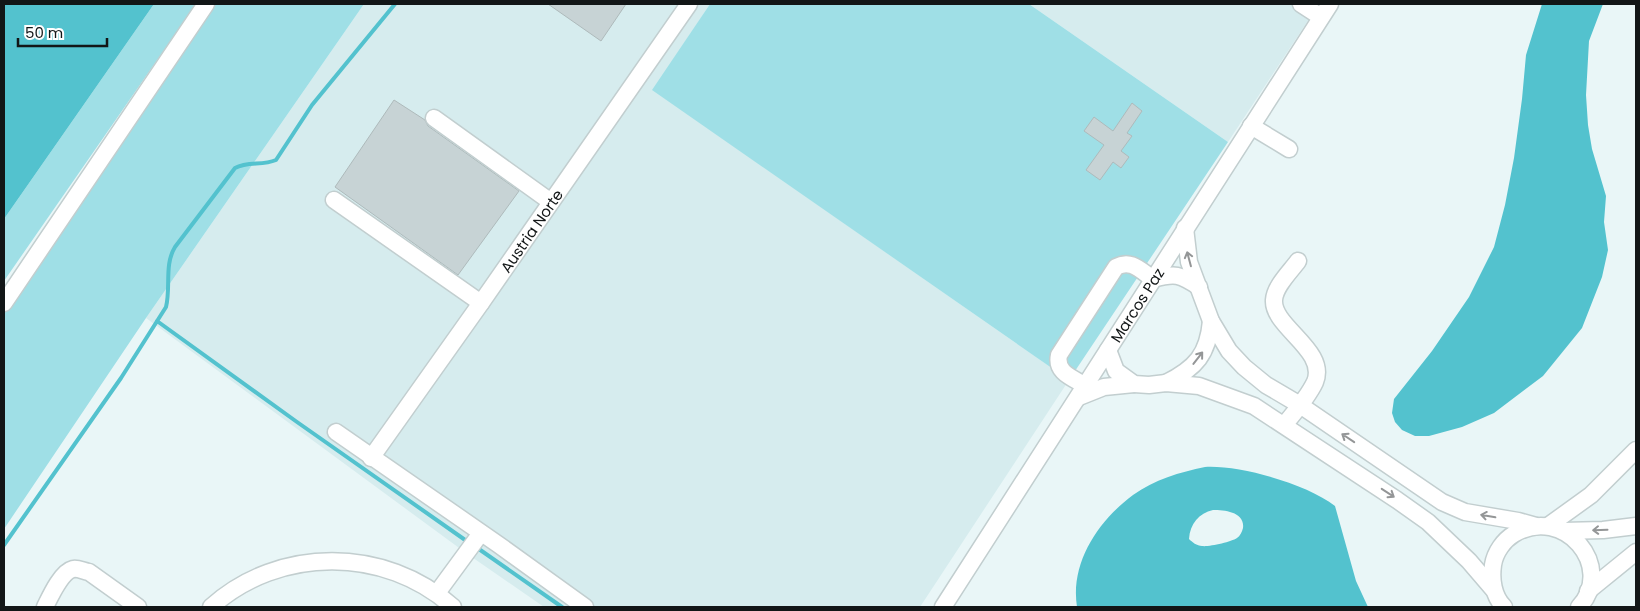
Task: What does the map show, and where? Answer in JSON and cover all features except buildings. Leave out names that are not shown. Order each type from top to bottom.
[{"type":"street","points":[[4,303],[206,4]]},
{"type":"street","name":"Austria Norte","points":[[371,458],[689,4]]},
{"type":"street","points":[[1302,4],[1325,10]]},
{"type":"street","name":"Marcos Paz","points":[[943,607],[1325,10]]},
{"type":"street","points":[[434,118],[551,202]]},
{"type":"street","points":[[1251,126],[1289,149]]},
{"type":"street","points":[[334,200],[481,303]]},
{"type":"street","points":[[1185,228],[1186,249],[1212,321],[1229,351],[1244,367],[1266,385],[1300,405],[1442,502],[1465,512],[1549,528],[1574,539],[1584,550],[1589,563],[1591,577],[1588,591],[1579,607]]},
{"type":"street","points":[[1284,425],[1315,382],[1317,366],[1309,351],[1279,315],[1274,306],[1274,300],[1280,284],[1298,261]]},
{"type":"street","points":[[1199,287],[1185,277],[1176,274],[1153,279],[1130,264],[1122,264],[1116,267],[1059,355],[1058,361],[1062,372],[1082,391],[1134,384],[1166,383],[1200,386],[1254,406],[1428,522],[1469,561],[1493,589],[1504,607]]},
{"type":"street","points":[[1166,383],[1179,377],[1196,362],[1210,339],[1212,321]]},
{"type":"street","points":[[1108,350],[1116,371],[1134,384]]},
{"type":"street","points":[[336,432],[475,541],[585,607]]},
{"type":"street","points":[[1549,528],[1590,495],[1636,450]]},
{"type":"street","points":[[1493,589],[1494,560],[1500,548],[1510,537],[1522,530],[1549,528],[1603,530],[1636,526]]},
{"type":"street","points":[[437,593],[475,541]]},
{"type":"street","points":[[1588,591],[1636,552]]},
{"type":"street","points":[[211,607],[236,587],[260,575],[277,569],[320,561],[342,561],[385,570],[405,577],[437,593],[453,607]]},
{"type":"street","points":[[45,607],[52,592],[66,572],[80,569],[88,572],[138,607]]},
{"type":"shaded area","points":[[4,4],[154,4],[4,219]]},
{"type":"shaded area","points":[[154,4],[196,4],[4,281],[4,219]]},
{"type":"shaded area","points":[[214,4],[364,4],[146,318],[4,529],[4,311]]},
{"type":"shaded area","points":[[364,4],[710,4],[653,90],[1069,380],[920,607],[544,607],[466,553],[146,318]]},
{"type":"shaded area","points":[[710,4],[1029,4],[1228,142],[1069,380],[652,90]]},
{"type":"shaded area","points":[[1029,4],[1319,4],[1228,142]]},
{"type":"shaded area","points":[[1542,4],[1603,4],[1589,41],[1586,95],[1592,149],[1606,196],[1604,222],[1608,250],[1602,277],[1582,328],[1543,376],[1494,413],[1462,427],[1429,436],[1415,436],[1402,430],[1395,422],[1392,413],[1394,399],[1432,351],[1469,297],[1494,247],[1505,205],[1514,158],[1526,55]]},
{"type":"shaded area","points":[[1205,467],[1236,469],[1291,483],[1308,490],[1335,506],[1356,581],[1368,607],[1077,607],[1076,591],[1082,559],[1089,544],[1108,517],[1133,495],[1150,485],[1177,474]],"holes":[[[1213,510],[1228,511],[1238,515],[1243,523],[1241,534],[1234,540],[1225,543],[1205,546],[1196,545],[1189,539],[1193,524],[1203,514]]]},
{"type":"waterway","points":[[4,545],[121,378],[166,307],[170,261],[175,247],[235,168],[276,160],[312,105],[395,4]]},
{"type":"waterway","points":[[157,321],[468,542]]},
{"type":"waterway","points":[[476,547],[562,607]]}]
